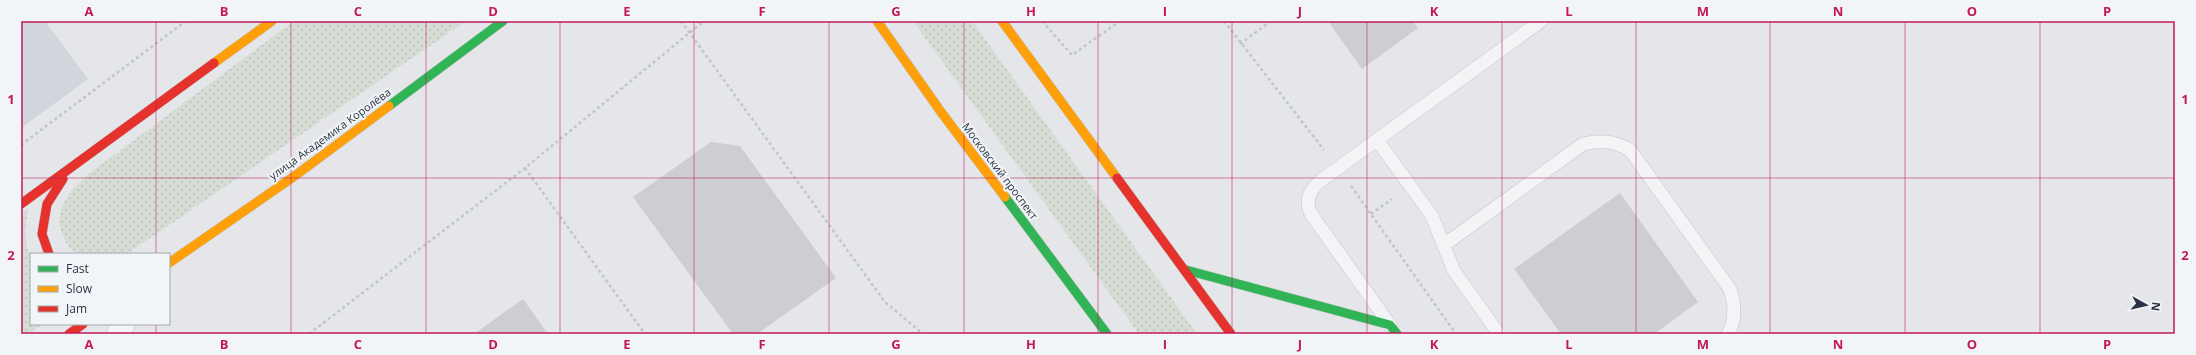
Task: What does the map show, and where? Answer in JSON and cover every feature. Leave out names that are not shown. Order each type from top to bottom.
[{"type":"street","points":[[21,204],[272,21]]},
{"type":"street","name":"улица Академика Королёва","points":[[170,262],[296,175],[503,21]]},
{"type":"street","name":"Московский проспект","points":[[877,21],[945,118],[1107,334]]},
{"type":"street","points":[[1002,21],[1186,270],[1231,334]]},
{"type":"street","points":[[49,253],[42,234],[47,204],[69,169]]},
{"type":"street","points":[[1186,270],[1394,330]]},
{"type":"street","points":[[1089,308],[1094,334]]},
{"type":"street","points":[[69,334],[82,325]]},
{"type":"street","points":[[118,334],[123,325]]},
{"type":"lane","points":[[1394,330],[1311,214],[1307,206],[1309,192],[1316,184],[1539,22]]},
{"type":"lane","points":[[1377,140],[1432,216],[1458,278],[1499,334]]},
{"type":"lane","points":[[1444,245],[1583,144],[1598,141],[1616,143],[1630,150],[1730,289],[1734,300],[1735,313],[1732,326],[1728,334]]},
{"type":"path","points":[[21,145],[186,21]]},
{"type":"path","points":[[681,21],[885,302],[923,334]]},
{"type":"path","points":[[309,334],[526,168],[704,21]]},
{"type":"path","points":[[1042,21],[1072,55],[1120,21]]},
{"type":"path","points":[[1240,44],[1271,21]]},
{"type":"path","points":[[526,168],[645,334]]},
{"type":"shaded area","points":[[21,21],[45,21],[88,79],[21,128]]},
{"type":"shaded area","points":[[294,21],[466,21],[128,253],[78,253],[71,249],[64,238],[60,220],[61,211],[68,196],[87,175]]},
{"type":"shaded area","points":[[913,21],[972,21],[1197,334],[1139,334]]},
{"type":"shaded area","points":[[28,209],[26,239],[30,254],[30,325],[41,325],[29,334],[21,334],[21,214]]},
{"type":"building","points":[[1328,21],[1413,21],[1418,28],[1362,69]]},
{"type":"building","points":[[711,142],[740,146],[836,278],[757,334],[733,334],[633,197]]},
{"type":"building","points":[[1620,193],[1698,302],[1654,334],[1561,334],[1514,269]]},
{"type":"building","points":[[523,299],[548,334],[474,334]]},
{"type":"traffic: fast","points":[[389,106],[503,21]]},
{"type":"traffic: fast","points":[[1005,197],[1107,334]]},
{"type":"traffic: fast","points":[[1186,270],[1390,325],[1397,334]]},
{"type":"traffic: slow","points":[[214,63],[272,21]]},
{"type":"traffic: slow","points":[[877,21],[941,112],[1005,197]]},
{"type":"traffic: slow","points":[[1002,21],[1117,178]]},
{"type":"traffic: slow","points":[[170,262],[296,175],[389,106]]},
{"type":"traffic: jam","points":[[21,204],[214,63]]},
{"type":"traffic: jam","points":[[1117,178],[1231,334]]},
{"type":"traffic: jam","points":[[49,253],[42,234],[47,204],[63,179]]},
{"type":"traffic: jam","points":[[69,334],[82,325]]}]
